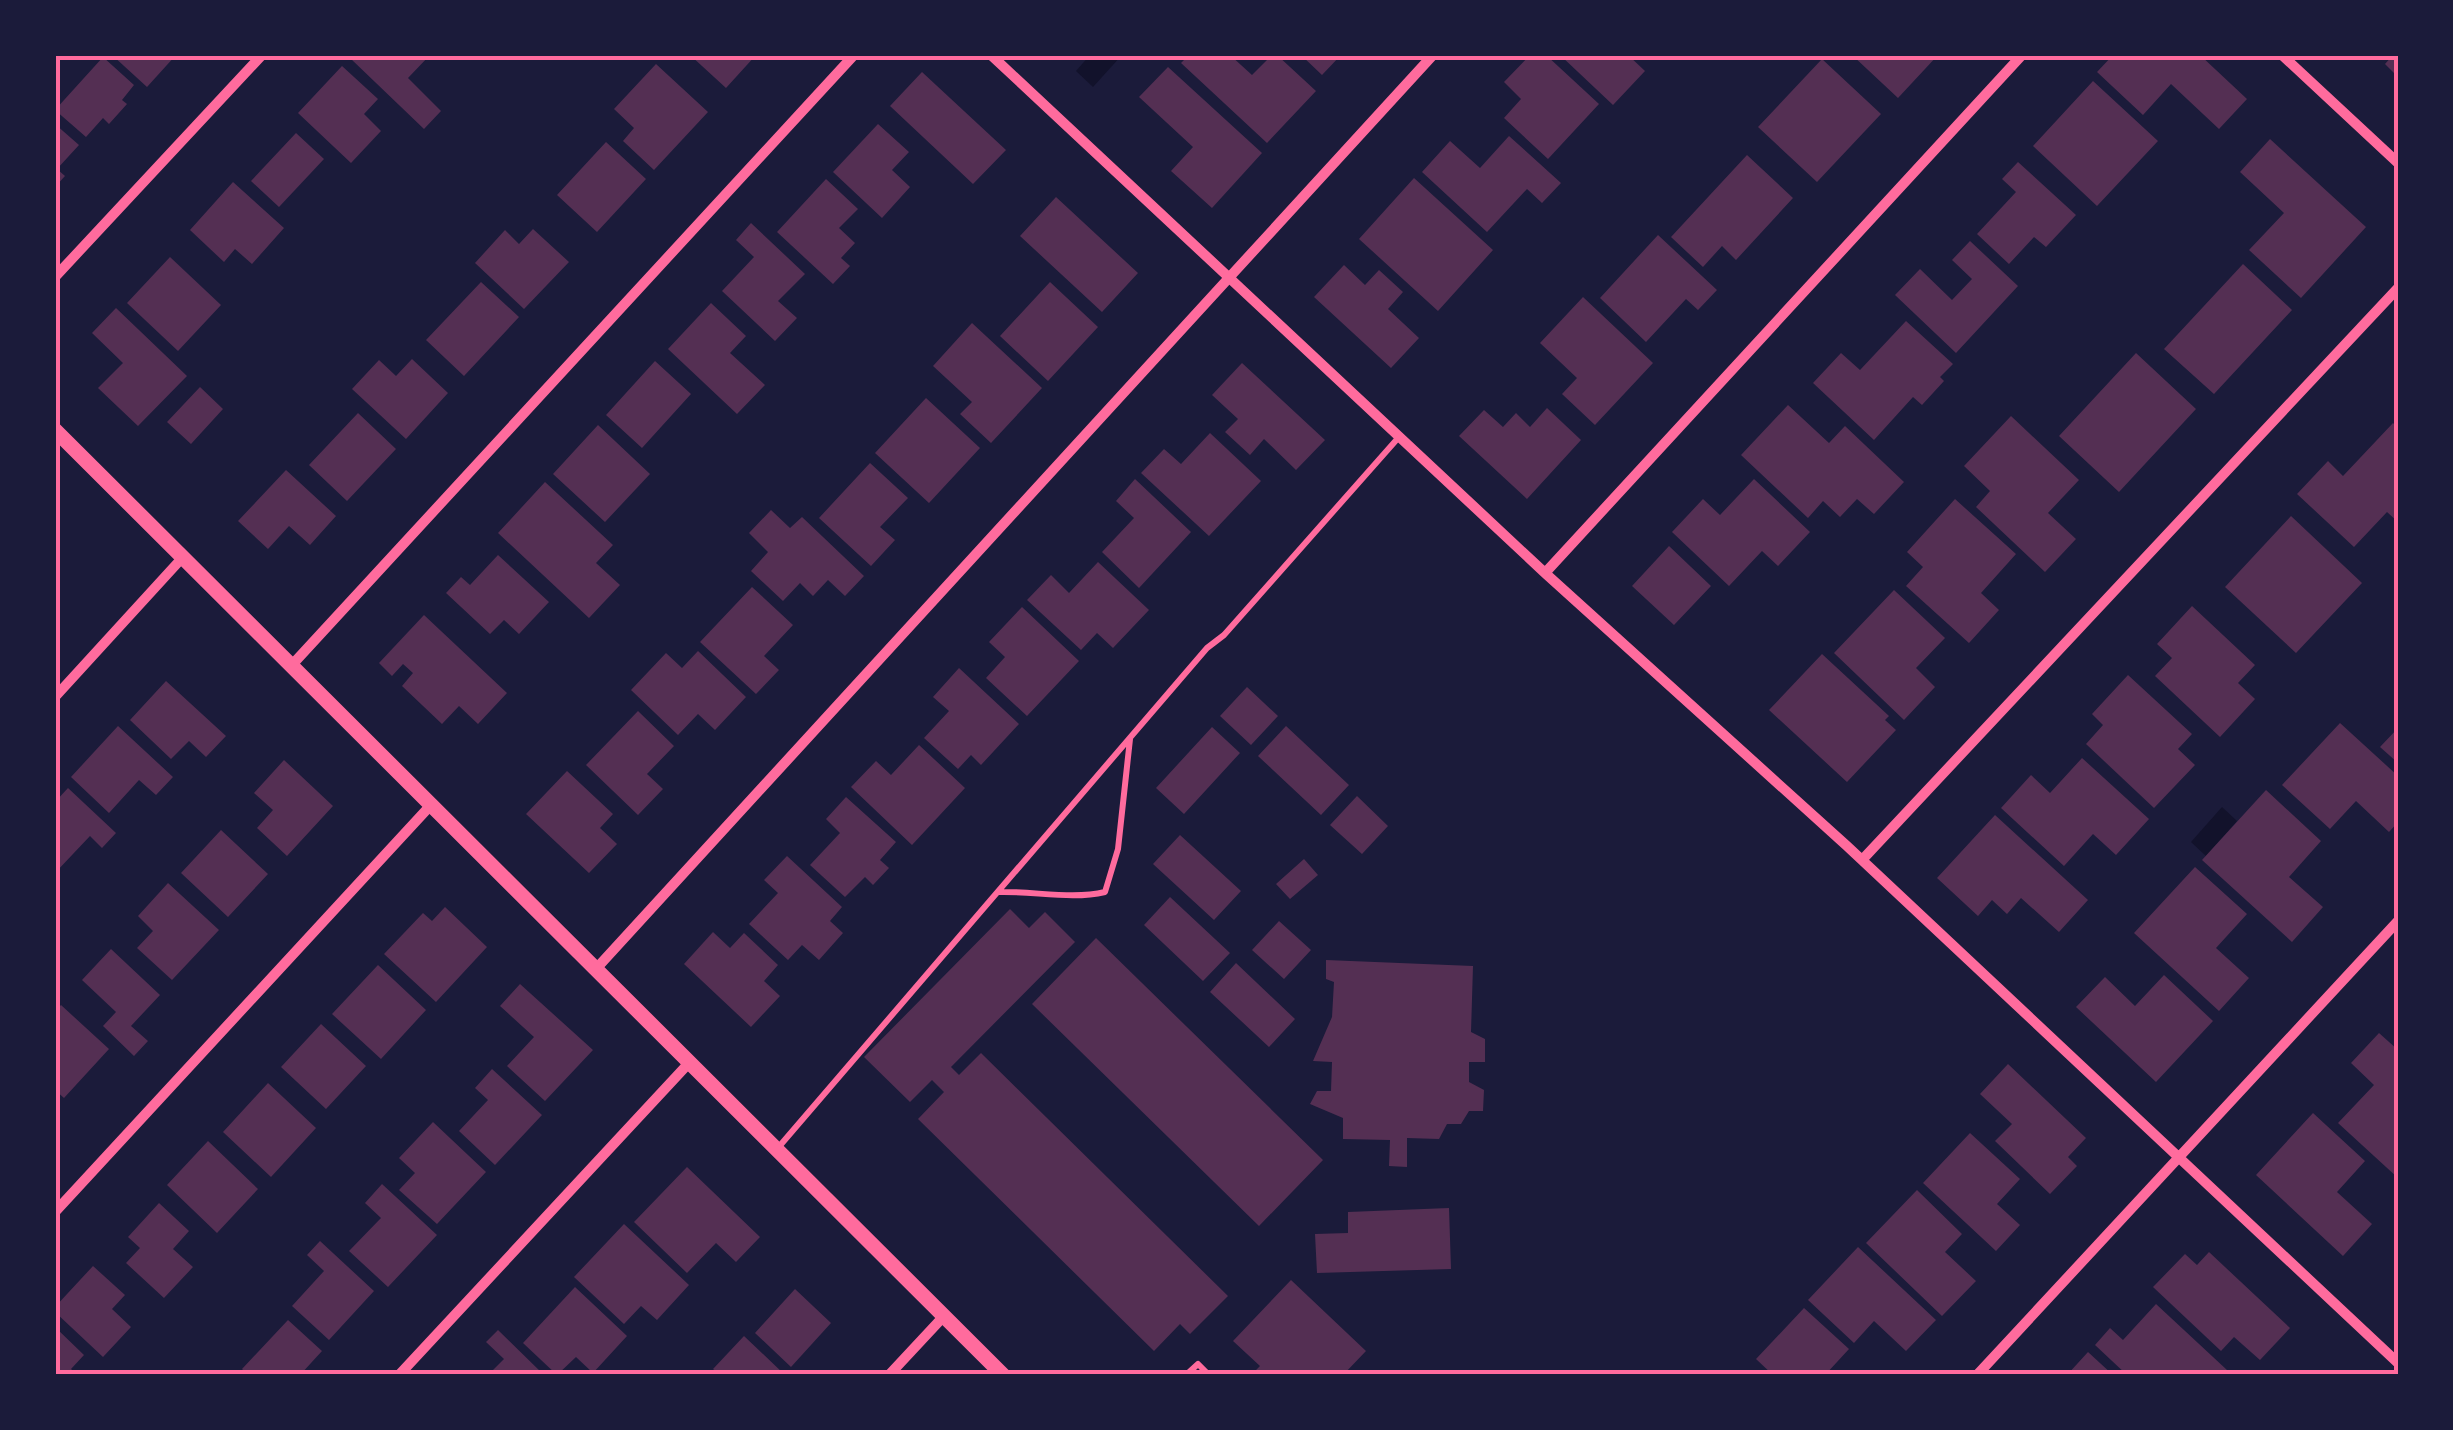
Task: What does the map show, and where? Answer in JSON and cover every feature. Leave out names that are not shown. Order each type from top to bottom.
[{"type":"street","points":[[55,277],[262,55]]},
{"type":"street","points":[[291,666],[854,55]]},
{"type":"street","points":[[990,55],[1545,573],[1862,860],[2398,1362]]},
{"type":"street","points":[[596,970],[1433,55]]},
{"type":"street","points":[[1545,573],[2022,55]]},
{"type":"street","points":[[2282,55],[2398,163]]},
{"type":"street","points":[[1862,860],[2398,288]]},
{"type":"street","points":[[55,430],[1003,1375]]},
{"type":"street","points":[[55,697],[183,557]]},
{"type":"street","points":[[55,1212],[430,806]]},
{"type":"street","points":[[1977,1375],[2398,921]]},
{"type":"street","points":[[399,1375],[688,1064]]},
{"type":"street","points":[[889,1375],[944,1316]]},
{"type":"lane","points":[[776,1150],[1131,736],[1399,438]]},
{"type":"lane","points":[[998,892],[1039,891],[1083,897],[1105,892],[1118,849],[1131,736]]},
{"type":"lane","points":[[1186,1375],[1198,1364],[1210,1375]]},
{"type":"shaded area","points":[[1090,55],[1122,55],[1093,87],[1076,71]]},
{"type":"shaded area","points":[[2222,807],[2237,821],[2206,856],[2191,842]]},
{"type":"building","points":[[112,55],[176,55],[147,87]]},
{"type":"building","points":[[355,55],[430,55],[408,78],[441,111],[424,129],[351,59]]},
{"type":"building","points":[[690,55],[756,55],[726,88]]},
{"type":"building","points":[[1189,55],[1230,55],[1252,75],[1272,55],[1277,55],[1316,91],[1267,143],[1181,63]]},
{"type":"building","points":[[1301,55],[1341,55],[1322,75]]},
{"type":"building","points":[[1530,55],[1546,55],[1599,104],[1548,159],[1504,118],[1521,99],[1504,82]]},
{"type":"building","points":[[1560,55],[1628,55],[1645,71],[1613,105]]},
{"type":"building","points":[[1852,55],[1938,55],[1898,98]]},
{"type":"building","points":[[2113,55],[2200,55],[2247,99],[2219,129],[2171,84],[2143,115],[2097,72]]},
{"type":"building","points":[[2398,55],[2398,77],[2385,64]]},
{"type":"building","points":[[103,57],[134,85],[122,100],[127,104],[109,124],[103,118],[86,137],[55,110]]},
{"type":"building","points":[[1822,59],[1881,114],[1817,182],[1758,127]]},
{"type":"building","points":[[656,64],[708,112],[654,170],[623,141],[634,128],[614,109]]},
{"type":"building","points":[[342,66],[378,99],[364,114],[381,131],[351,163],[298,113]]},
{"type":"building","points":[[1168,67],[1262,153],[1212,208],[1171,171],[1193,147],[1139,97]]},
{"type":"building","points":[[922,72],[1006,150],[973,184],[890,106]]},
{"type":"building","points":[[2093,81],[2158,141],[2097,206],[2033,146]]},
{"type":"building","points":[[55,124],[79,145],[57,169],[65,176],[55,187]]},
{"type":"building","points":[[878,124],[909,152],[892,170],[910,187],[882,218],[833,172]]},
{"type":"building","points":[[296,133],[324,159],[279,207],[251,181]]},
{"type":"building","points":[[1509,136],[1561,183],[1542,203],[1527,189],[1487,232],[1422,172],[1450,141],[1480,168]]},
{"type":"building","points":[[2270,139],[2366,227],[2301,298],[2249,250],[2284,213],[2240,172]]},
{"type":"building","points":[[606,142],[646,179],[597,232],[557,195]]},
{"type":"building","points":[[1747,155],[1793,198],[1736,260],[1722,246],[1703,267],[1671,237]]},
{"type":"building","points":[[2018,162],[2076,215],[2046,247],[2034,237],[2009,264],[1977,234],[2016,192],[2002,179]]},
{"type":"building","points":[[1414,178],[1493,250],[1438,311],[1359,239]]},
{"type":"building","points":[[826,179],[858,209],[839,228],[855,243],[841,258],[850,266],[833,284],[777,232]]},
{"type":"building","points":[[233,182],[284,228],[252,264],[235,249],[224,262],[190,230]]},
{"type":"building","points":[[1056,197],[1138,273],[1102,312],[1020,236]]},
{"type":"building","points":[[751,223],[805,274],[778,301],[797,318],[775,341],[722,291],[754,257],[736,240]]},
{"type":"building","points":[[533,229],[569,262],[524,309],[475,263],[505,230],[519,244]]},
{"type":"building","points":[[1658,235],[1717,290],[1698,310],[1686,299],[1646,342],[1600,298]]},
{"type":"building","points":[[1970,241],[2018,286],[1956,353],[1895,295],[1920,269],[1952,300],[1972,279],[1952,260]]},
{"type":"building","points":[[170,257],[221,305],[178,351],[127,303]]},
{"type":"building","points":[[2243,264],[2292,310],[2214,394],[2164,349]]},
{"type":"building","points":[[1344,265],[1365,285],[1379,270],[1403,292],[1388,309],[1419,338],[1391,368],[1314,297]]},
{"type":"building","points":[[481,282],[519,317],[464,376],[426,340]]},
{"type":"building","points":[[1050,282],[1098,327],[1048,381],[1000,336]]},
{"type":"building","points":[[1583,297],[1653,363],[1595,425],[1562,394],[1577,378],[1540,343]]},
{"type":"building","points":[[711,303],[746,336],[730,353],[765,385],[737,414],[668,349]]},
{"type":"building","points":[[116,308],[187,376],[138,426],[98,388],[123,363],[92,333]]},
{"type":"building","points":[[1906,321],[1953,364],[1940,377],[1944,381],[1922,405],[1913,397],[1874,440],[1813,383],[1841,353],[1860,370]]},
{"type":"building","points":[[972,323],[1042,388],[991,443],[960,414],[972,402],[933,366]]},
{"type":"building","points":[[2136,353],[2196,409],[2119,492],[2059,436]]},
{"type":"building","points":[[412,359],[448,393],[406,439],[352,389],[379,360],[396,376]]},
{"type":"building","points":[[655,361],[691,394],[642,448],[606,415]]},
{"type":"building","points":[[1242,363],[1325,440],[1296,470],[1264,439],[1250,455],[1225,432],[1238,419],[1212,395]]},
{"type":"building","points":[[200,387],[223,409],[191,444],[167,422]]},
{"type":"building","points":[[926,398],[980,448],[929,503],[875,453]]},
{"type":"building","points":[[1788,405],[1829,443],[1845,426],[1904,482],[1874,514],[1857,499],[1840,517],[1823,501],[1808,518],[1741,455]]},
{"type":"building","points":[[1547,408],[1581,440],[1527,499],[1459,436],[1484,410],[1503,427],[1516,413],[1530,427]]},
{"type":"building","points":[[358,413],[396,449],[347,501],[309,465]]},
{"type":"building","points":[[2011,416],[2079,480],[2048,513],[2076,539],[2045,572],[1976,507],[1990,491],[1964,466]]},
{"type":"building","points":[[2393,423],[2398,428],[2398,522],[2387,512],[2354,547],[2297,494],[2328,461],[2343,476]]},
{"type":"building","points":[[598,425],[650,474],[605,522],[553,474]]},
{"type":"building","points":[[1210,433],[1261,481],[1209,536],[1141,473],[1164,449],[1181,464]]},
{"type":"building","points":[[870,463],[908,498],[880,527],[895,540],[871,566],[819,518]]},
{"type":"building","points":[[286,470],[336,516],[310,545],[289,526],[268,549],[238,521]]},
{"type":"building","points":[[1135,479],[1191,532],[1139,588],[1102,552],[1134,518],[1116,501]]},
{"type":"building","points":[[1754,479],[1810,532],[1778,566],[1762,551],[1729,586],[1672,532],[1703,499],[1720,515]]},
{"type":"building","points":[[545,482],[613,545],[596,563],[620,585],[589,618],[498,533]]},
{"type":"building","points":[[1955,499],[2016,554],[1981,593],[1999,610],[1969,643],[1906,586],[1923,567],[1907,552]]},
{"type":"building","points":[[771,510],[790,528],[802,517],[864,576],[845,596],[828,580],[813,596],[800,583],[783,601],[751,571],[768,552],[749,533]]},
{"type":"building","points":[[2291,516],[2362,583],[2296,653],[2225,587]]},
{"type":"building","points":[[1669,546],[1711,586],[1674,625],[1632,586]]},
{"type":"building","points":[[498,555],[549,602],[519,634],[504,620],[490,634],[446,593],[461,577],[470,585]]},
{"type":"building","points":[[1098,562],[1149,610],[1113,648],[1097,633],[1081,650],[1027,600],[1051,575],[1069,593]]},
{"type":"building","points":[[752,587],[793,625],[764,656],[779,670],[756,694],[700,642]]},
{"type":"building","points":[[1894,590],[1945,638],[1916,668],[1935,687],[1904,720],[1834,653]]},
{"type":"building","points":[[2192,606],[2255,665],[2238,683],[2255,699],[2220,737],[2155,676],[2172,658],[2157,644]]},
{"type":"building","points":[[1022,607],[1079,661],[1027,716],[986,678],[1005,657],[989,642]]},
{"type":"building","points":[[424,615],[507,693],[478,724],[459,706],[442,724],[402,686],[413,673],[403,664],[392,676],[379,663]]},
{"type":"building","points":[[698,651],[746,697],[715,730],[698,714],[678,735],[631,690],[666,653],[682,668]]},
{"type":"building","points":[[1822,654],[1889,716],[1885,720],[1896,730],[1847,782],[1769,710]]},
{"type":"building","points":[[959,668],[1019,724],[981,765],[971,755],[958,769],[924,738],[949,711],[933,697]]},
{"type":"building","points":[[2128,675],[2192,734],[2178,749],[2195,765],[2154,808],[2086,744],[2103,725],[2092,714]]},
{"type":"building","points":[[166,681],[226,736],[206,757],[189,741],[171,759],[130,720]]},
{"type":"building","points":[[1247,687],[1278,716],[1251,745],[1220,716]]},
{"type":"building","points":[[638,711],[674,746],[647,774],[663,789],[638,815],[586,765]]},
{"type":"building","points":[[2340,723],[2398,776],[2398,822],[2389,832],[2356,801],[2330,829],[2282,785]]},
{"type":"building","points":[[118,726],[173,777],[156,795],[139,780],[109,813],[71,777]]},
{"type":"building","points":[[1286,726],[1349,785],[1321,815],[1258,756]]},
{"type":"building","points":[[1212,727],[1240,753],[1184,814],[1156,788]]},
{"type":"building","points":[[2398,728],[2398,763],[2380,747]]},
{"type":"building","points":[[919,745],[965,788],[912,845],[851,787],[876,761],[891,775]]},
{"type":"building","points":[[2082,758],[2149,819],[2116,855],[2093,834],[2064,866],[2001,808],[2031,775],[2050,793]]},
{"type":"building","points":[[284,760],[333,806],[287,856],[257,828],[273,810],[254,793]]},
{"type":"building","points":[[567,771],[613,814],[600,828],[617,844],[589,873],[526,814]]},
{"type":"building","points":[[68,788],[116,833],[102,848],[90,836],[55,873],[55,802]]},
{"type":"building","points":[[2266,790],[2321,841],[2289,877],[2323,907],[2292,942],[2202,860]]},
{"type":"building","points":[[1357,796],[1388,826],[1362,854],[1330,825]]},
{"type":"building","points":[[846,797],[896,842],[880,860],[889,868],[873,885],[865,877],[845,897],[810,865],[840,833],[826,819]]},
{"type":"building","points":[[1995,815],[2088,900],[2059,932],[2021,898],[2007,914],[1992,900],[1978,916],[1937,878]]},
{"type":"building","points":[[221,830],[268,874],[228,917],[181,873]]},
{"type":"building","points":[[1180,835],[1241,891],[1214,920],[1153,864]]},
{"type":"building","points":[[787,856],[842,907],[830,921],[843,933],[819,960],[802,945],[788,960],[749,924],[778,893],[764,880]]},
{"type":"building","points":[[1304,859],[1318,875],[1290,899],[1276,884]]},
{"type":"building","points":[[2195,867],[2247,914],[2216,948],[2249,978],[2219,1011],[2134,933]]},
{"type":"building","points":[[168,883],[219,930],[172,980],[137,948],[153,931],[138,916]]},
{"type":"building","points":[[1170,897],[1230,953],[1203,981],[1144,925]]},
{"type":"building","points":[[445,907],[487,947],[436,1002],[384,954],[423,913],[432,921]]},
{"type":"building","points":[[1010,909],[1029,928],[1045,912],[1075,942],[951,1067],[959,1075],[981,1053],[1228,1296],[1190,1334],[1180,1324],[1154,1351],[918,1119],[944,1092],[932,1080],[910,1102],[864,1057]]},
{"type":"building","points":[[1279,921],[1311,950],[1284,979],[1252,950]]},
{"type":"building","points":[[713,932],[730,948],[744,933],[778,965],[764,981],[780,996],[751,1027],[684,964]]},
{"type":"building","points":[[1096,938],[1323,1160],[1259,1226],[1032,1004]]},
{"type":"building","points":[[111,949],[160,995],[131,1026],[148,1041],[134,1056],[103,1026],[116,1012],[82,980]]},
{"type":"building","points":[[1326,960],[1473,966],[1471,1032],[1485,1039],[1485,1062],[1469,1062],[1469,1082],[1484,1090],[1483,1111],[1469,1111],[1461,1124],[1447,1124],[1439,1139],[1407,1138],[1407,1167],[1389,1166],[1390,1140],[1343,1139],[1343,1118],[1310,1104],[1317,1091],[1331,1091],[1332,1062],[1313,1061],[1332,1017],[1334,982],[1326,979]]},
{"type":"building","points":[[1236,963],[1295,1019],[1269,1047],[1210,992]]},
{"type":"building","points":[[378,965],[426,1010],[381,1059],[332,1014]]},
{"type":"building","points":[[2164,975],[2213,1021],[2156,1082],[2076,1007],[2105,977],[2135,1006]]},
{"type":"building","points":[[520,984],[593,1050],[545,1101],[507,1066],[534,1037],[500,1006]]},
{"type":"building","points":[[61,1005],[109,1049],[64,1098],[55,1090],[55,1011]]},
{"type":"building","points":[[321,1024],[366,1066],[326,1109],[281,1067]]},
{"type":"building","points":[[2379,1033],[2398,1050],[2398,1178],[2338,1123],[2374,1085],[2351,1063]]},
{"type":"building","points":[[2008,1064],[2086,1138],[2068,1157],[2077,1166],[2050,1194],[1995,1141],[2012,1124],[1980,1094]]},
{"type":"building","points":[[492,1069],[542,1115],[495,1165],[459,1131],[488,1100],[475,1088]]},
{"type":"building","points":[[268,1083],[316,1128],[271,1177],[223,1132]]},
{"type":"building","points":[[2313,1113],[2365,1161],[2337,1192],[2372,1224],[2343,1256],[2256,1175]]},
{"type":"building","points":[[433,1122],[486,1172],[437,1224],[399,1190],[415,1173],[399,1158]]},
{"type":"building","points":[[1970,1133],[2020,1179],[1997,1204],[2020,1225],[1996,1251],[1923,1183]]},
{"type":"building","points":[[208,1141],[258,1189],[217,1233],[167,1185]]},
{"type":"building","points":[[687,1167],[760,1237],[736,1262],[716,1243],[687,1273],[634,1222]]},
{"type":"building","points":[[382,1184],[437,1235],[388,1287],[349,1251],[381,1218],[365,1203]]},
{"type":"building","points":[[1917,1190],[1962,1234],[1945,1252],[1976,1281],[1942,1316],[1866,1243]]},
{"type":"building","points":[[159,1203],[189,1231],[173,1249],[193,1267],[164,1298],[126,1263],[140,1248],[128,1237]]},
{"type":"building","points":[[1449,1208],[1451,1269],[1317,1273],[1315,1234],[1348,1233],[1348,1212]]},
{"type":"building","points":[[624,1224],[689,1285],[657,1320],[641,1306],[624,1324],[574,1277]]},
{"type":"building","points":[[320,1241],[374,1291],[329,1340],[292,1306],[324,1271],[307,1255]]},
{"type":"building","points":[[1858,1247],[1936,1320],[1906,1351],[1874,1321],[1854,1343],[1808,1300]]},
{"type":"building","points":[[2209,1252],[2290,1328],[2260,1360],[2234,1337],[2221,1351],[2153,1287],[2185,1254],[2197,1265]]},
{"type":"building","points":[[93,1266],[125,1295],[112,1309],[131,1327],[103,1357],[55,1312],[55,1307]]},
{"type":"building","points":[[1291,1280],[1366,1351],[1343,1375],[1251,1375],[1260,1366],[1233,1341]]},
{"type":"building","points":[[575,1287],[627,1336],[593,1373],[576,1357],[557,1375],[523,1343]]},
{"type":"building","points":[[795,1289],[831,1323],[791,1367],[755,1333]]},
{"type":"building","points":[[2156,1304],[2227,1370],[2223,1375],[2127,1375],[2095,1345],[2110,1328],[2123,1340]]},
{"type":"building","points":[[1804,1308],[1849,1349],[1825,1375],[1773,1375],[1756,1359]]},
{"type":"building","points":[[288,1320],[322,1351],[300,1375],[248,1375],[242,1369]]},
{"type":"building","points":[[55,1327],[84,1355],[71,1369],[78,1375],[55,1375]]},
{"type":"building","points":[[498,1330],[544,1375],[488,1375],[504,1359],[486,1342]]},
{"type":"building","points":[[744,1336],[785,1375],[720,1375],[713,1369]]},
{"type":"building","points":[[2088,1352],[2113,1375],[2067,1375]]}]
